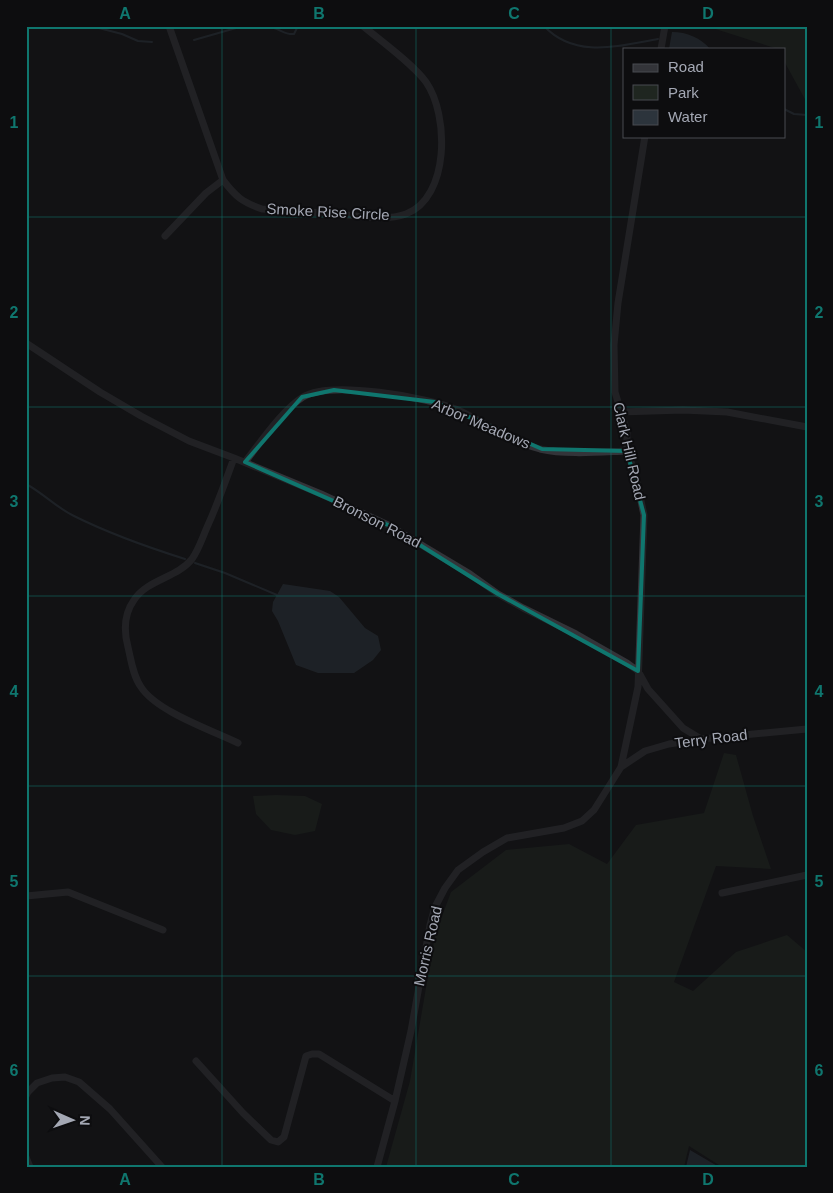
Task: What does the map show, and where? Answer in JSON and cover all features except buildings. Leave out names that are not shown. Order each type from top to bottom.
[{"type":"street","name":"Smoke Rise Circle","points":[[169,26],[223,180],[236,197],[262,209],[382,217],[405,214],[420,206],[432,191],[440,164],[441,140],[436,102],[426,81],[363,26]]},
{"type":"street","points":[[661,48],[665,26]]},
{"type":"street","name":"Clark Hill Road","points":[[621,767],[638,687],[644,515],[635,474],[627,451],[627,432],[615,392],[613,371],[618,303],[645,138]]},
{"type":"street","points":[[165,236],[206,193],[223,180]]},
{"type":"street","name":"Bronson Road","points":[[26,344],[100,392],[189,441],[321,494],[388,525],[470,574],[498,594],[576,634],[627,663],[638,671],[648,689],[683,728],[701,739]]},
{"type":"street","name":"Arbor Meadows","points":[[245,462],[269,432],[302,397],[317,391],[334,390],[368,392],[435,402],[457,410],[526,444],[542,449],[561,451],[627,451]]},
{"type":"street","points":[[620,412],[683,410],[727,412],[807,427]]},
{"type":"street","points":[[234,458],[218,501],[191,561],[143,589],[133,601],[125,625],[133,669],[140,686],[148,697],[160,706],[238,742]]},
{"type":"street","name":"Terry Road","points":[[621,767],[644,751],[669,744],[701,739],[807,729]]},
{"type":"street","name":"Morris Road","points":[[377,1167],[411,1031],[434,907],[444,888],[458,870],[507,838],[564,828],[582,821],[594,810],[621,767]]},
{"type":"street","points":[[722,893],[807,875]]},
{"type":"street","points":[[26,896],[68,892],[163,930]]},
{"type":"street","points":[[196,1061],[243,1113],[271,1140],[278,1142],[284,1137],[306,1056],[319,1054],[395,1101]]},
{"type":"street","points":[[26,1096],[37,1083],[52,1078],[65,1077],[79,1082],[110,1109],[162,1167]]},
{"type":"street","points":[[26,1157],[30,1167]]},
{"type":"highlighted area","points":[[334,390],[435,402],[542,449],[627,451],[644,515],[638,671],[498,594],[388,525],[245,462],[302,397]]},
{"type":"green space","points":[[706,26],[757,26],[772,29],[776,26],[807,26],[807,103],[786,65],[786,48],[775,48]]},
{"type":"green space","points":[[724,753],[736,755],[753,816],[771,869],[716,866],[674,982],[693,991],[736,952],[787,935],[807,952],[807,1167],[722,1167],[689,1146],[684,1167],[386,1167],[410,1081],[435,935],[451,892],[506,850],[569,844],[607,864],[636,825],[704,813]]},
{"type":"green space","points":[[253,796],[305,796],[322,804],[315,831],[295,835],[271,830],[256,814]]},
{"type":"water","points":[[672,32],[693,36],[709,48],[669,48]]},
{"type":"water","points":[[283,584],[330,591],[339,597],[365,628],[378,636],[381,650],[373,660],[354,673],[318,673],[296,665],[272,611],[273,602]]},
{"type":"water","points":[[690,1150],[719,1167],[686,1167]]},
{"type":"waterway","points":[[91,26],[122,34],[138,41],[152,42]]},
{"type":"waterway","points":[[194,40],[243,26]]},
{"type":"waterway","points":[[257,26],[274,28],[291,34],[294,34],[298,26]]},
{"type":"waterway","points":[[544,26],[556,36],[569,43],[598,48],[658,39]]},
{"type":"waterway","points":[[786,110],[794,114],[807,115]]},
{"type":"waterway","points":[[26,484],[68,513],[88,523],[129,540],[185,559]]},
{"type":"waterway","points":[[195,563],[225,573],[277,595]]}]
